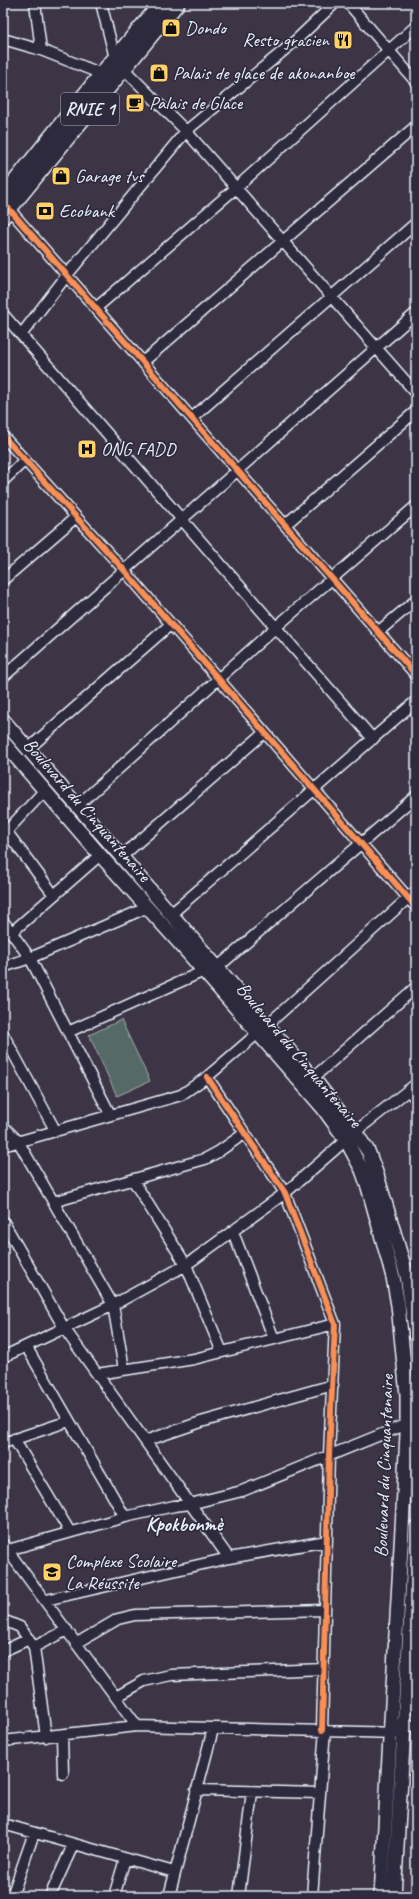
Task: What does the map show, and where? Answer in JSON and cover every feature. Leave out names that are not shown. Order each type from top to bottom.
[{"type":"highway","name":"RNIE 1","points":[[5,207],[119,63],[162,3]]},
{"type":"highway","name":"RNIE 1","points":[[5,207],[102,74],[119,63],[177,3]]},
{"type":"main road","name":"Boulevard du Cinquantenaire","points":[[3,720],[218,967],[262,1029],[323,1108],[368,1151],[378,1175],[412,1275],[416,1335]]},
{"type":"main road","name":"Boulevard du Cinquantenaire","points":[[3,742],[146,908],[204,971],[313,1078],[351,1136],[368,1187],[393,1277],[405,1365],[407,1424],[401,1728],[394,1896]]},
{"type":"main road","name":"Boulevard du Cinquantenaire","points":[[381,1896],[401,1728],[416,1527]]},
{"type":"street","points":[[35,3],[41,50]]},
{"type":"street","points":[[101,3],[119,63],[186,131],[416,393]]},
{"type":"street","points":[[21,335],[67,274],[186,131],[293,43],[335,3]]},
{"type":"street","points":[[348,3],[416,82]]},
{"type":"street","points":[[96,308],[237,188],[416,26]]},
{"type":"street","points":[[3,39],[41,50],[102,74]]},
{"type":"street","points":[[143,362],[416,126]]},
{"type":"street","points":[[5,207],[67,274],[416,675]]},
{"type":"street","points":[[192,418],[416,223]]},
{"type":"street","points":[[3,676],[416,313]]},
{"type":"street","points":[[3,314],[373,739]]},
{"type":"street","points":[[285,525],[416,411]]},
{"type":"street","points":[[3,436],[124,570],[360,844],[412,894],[416,907]]},
{"type":"street","points":[[3,481],[25,460]]},
{"type":"street","points":[[77,806],[276,627],[416,506]]},
{"type":"street","points":[[3,580],[76,517]]},
{"type":"street","points":[[378,632],[416,600]]},
{"type":"street","points":[[28,749],[171,624]]},
{"type":"street","points":[[171,914],[416,701]]},
{"type":"street","points":[[121,857],[264,733]]},
{"type":"street","points":[[45,790],[4,831],[54,895]]},
{"type":"street","points":[[218,967],[416,796]]},
{"type":"street","points":[[11,933],[100,855]]},
{"type":"street","points":[[3,1146],[110,1114],[164,1102],[181,1095],[207,1078],[412,894]]},
{"type":"street","points":[[3,967],[30,958],[146,908]]},
{"type":"street","points":[[3,921],[30,958],[110,1114]]},
{"type":"street","points":[[68,1032],[204,971]]},
{"type":"street","points":[[313,1078],[416,987]]},
{"type":"street","points":[[3,1034],[55,1130]]},
{"type":"street","points":[[207,1078],[285,1193],[335,1324],[329,1455],[324,1730],[312,1896]]},
{"type":"street","points":[[3,1357],[113,1305],[186,1265],[234,1232],[285,1193],[351,1136],[412,1087],[416,1098]]},
{"type":"street","points":[[3,1126],[18,1141],[113,1305],[124,1369]]},
{"type":"street","points":[[53,1202],[205,1159],[218,1152],[245,1133]]},
{"type":"street","points":[[133,1180],[186,1265],[222,1352]]},
{"type":"street","points":[[3,1222],[64,1328],[228,1558]]},
{"type":"street","points":[[234,1232],[274,1339]]},
{"type":"street","points":[[97,1374],[194,1359],[335,1324]]},
{"type":"street","points":[[26,1346],[125,1517]]},
{"type":"street","points":[[145,1441],[201,1422],[333,1385]]},
{"type":"street","points":[[3,1443],[69,1421]]},
{"type":"street","points":[[137,1726],[6,1547],[125,1517],[190,1504],[248,1489],[407,1424]]},
{"type":"street","points":[[14,1439],[70,1532]]},
{"type":"street","points":[[46,1600],[228,1558],[327,1541]]},
{"type":"street","points":[[76,1643],[118,1619],[135,1615],[325,1610]]},
{"type":"street","points":[[3,1620],[20,1627],[31,1643],[46,1737]]},
{"type":"street","points":[[3,1651],[67,1630]]},
{"type":"street","points":[[116,1697],[144,1681],[164,1676],[324,1669]]},
{"type":"street","points":[[3,1741],[137,1726],[213,1729],[324,1730],[401,1728]]},
{"type":"street","points":[[169,1896],[174,1872],[213,1729]]},
{"type":"street","points":[[62,1735],[63,1774]]},
{"type":"street","points":[[196,1790],[320,1793]]},
{"type":"street","points":[[238,1896],[252,1792]]},
{"type":"street","points":[[3,1824],[73,1845],[174,1872]]},
{"type":"street","points":[[12,1896],[34,1833]]},
{"type":"street","points":[[50,1896],[73,1845]]},
{"type":"street","points":[[114,1896],[125,1858]]},
{"type":"green space","points":[[121,1020],[150,1081],[117,1096],[89,1035]]},
{"type":"cycle path","points":[[9,209],[416,675]]},
{"type":"cycle path","points":[[3,436],[124,570],[416,907]]},
{"type":"cycle path","points":[[207,1077],[285,1193],[335,1324],[329,1455],[322,1730]]},
{"type":"place","name":"Dondo","points":[[171,28]]},
{"type":"place","name":"Resto gracien","points":[[343,40]]},
{"type":"place","name":"Palais de glace de akonanboe","points":[[159,73]]},
{"type":"place","name":"Palais de Glace","points":[[135,103]]},
{"type":"place","name":"Garage tvs","points":[[61,176]]},
{"type":"place","name":"Ecobank","points":[[45,211]]},
{"type":"place","name":"ONG FADD","points":[[87,449]]},
{"type":"place","name":"Complexe Scolaire La Réussite","points":[[52,1572]]},
{"type":"district","name":"Kpokbonmè","points":[[184,1524]]}]
